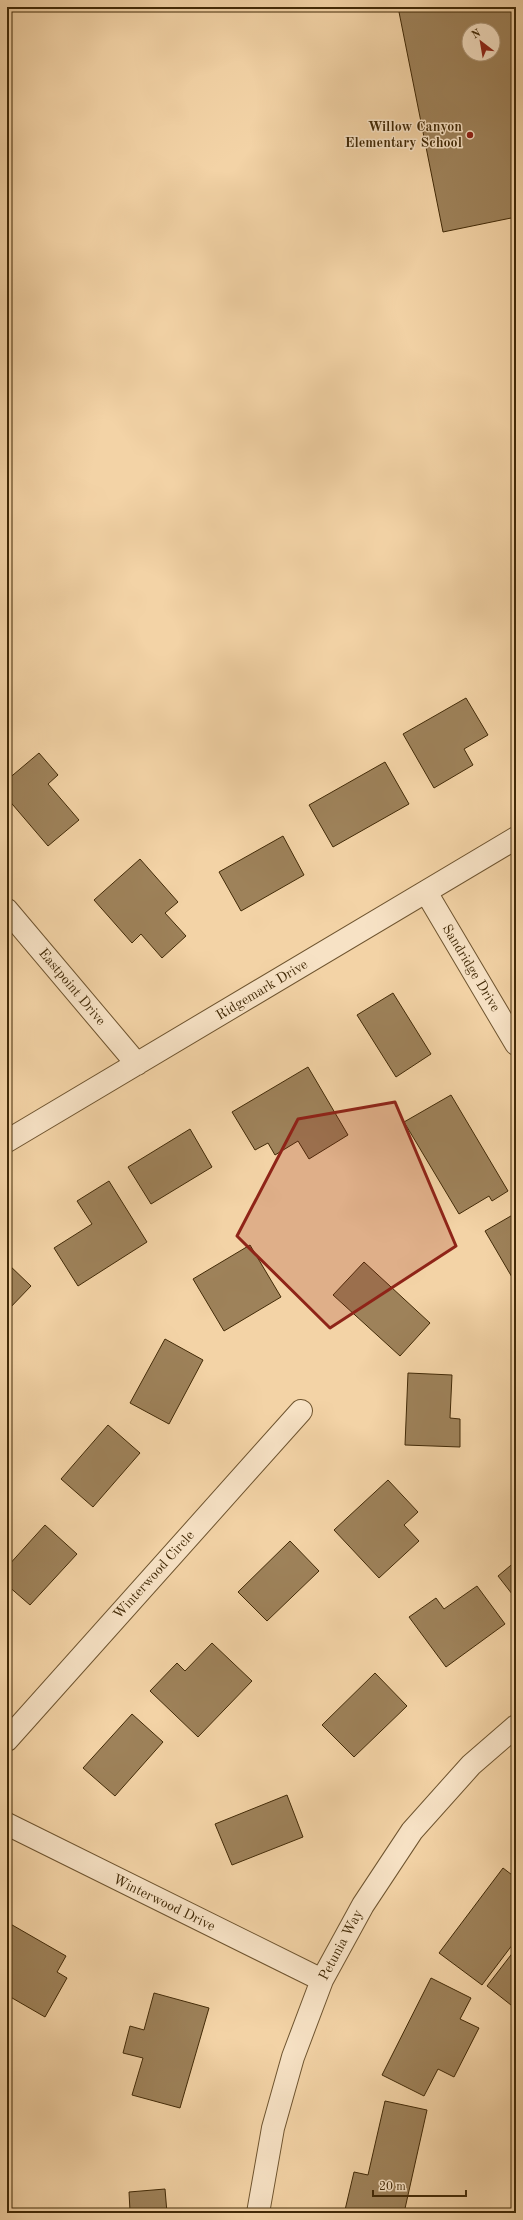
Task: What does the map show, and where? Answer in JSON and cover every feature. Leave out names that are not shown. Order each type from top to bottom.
[{"type":"street","name":"Ridgemark Drive","points":[[7,1141],[516,838]]},
{"type":"street","name":"Sandridge Drive","points":[[426,892],[516,1044]]},
{"type":"street","name":"Eastpoint Drive","points":[[7,910],[137,1064]]},
{"type":"street","name":"Winterwood Circle","points":[[7,1740],[301,1411]]},
{"type":"street","name":"Petunia Way","points":[[258,2213],[273,2128],[293,2057],[322,1980],[363,1906],[412,1831],[471,1766],[516,1726]]},
{"type":"street","name":"Winterwood Drive","points":[[7,1824],[322,1980]]},
{"type":"highlighted area","points":[[395,1102],[456,1246],[330,1328],[237,1236],[298,1119]]},
{"type":"building","name":"Willow Canyon Elementary School","points":[[398,7],[516,7],[516,217],[443,232]]},
{"type":"building","points":[[466,698],[488,735],[464,749],[473,765],[434,788],[403,734]]},
{"type":"building","points":[[39,753],[58,775],[48,784],[79,820],[48,846],[7,798],[7,780]]},
{"type":"building","points":[[385,762],[409,804],[333,847],[309,805]]},
{"type":"building","points":[[283,836],[304,875],[241,911],[219,872]]},
{"type":"building","points":[[140,859],[178,902],[165,913],[186,936],[162,958],[141,934],[132,943],[94,900]]},
{"type":"building","points":[[393,993],[431,1054],[396,1077],[357,1015]]},
{"type":"building","points":[[308,1067],[348,1135],[309,1159],[298,1141],[275,1155],[268,1143],[255,1150],[232,1112]]},
{"type":"building","points":[[451,1095],[508,1191],[492,1201],[489,1196],[459,1214],[404,1122]]},
{"type":"building","points":[[190,1129],[212,1167],[151,1204],[128,1167]]},
{"type":"building","points":[[109,1181],[147,1242],[78,1286],[54,1248],[92,1224],[77,1201]]},
{"type":"building","points":[[516,1213],[516,1284],[485,1231]]},
{"type":"building","points":[[250,1245],[281,1297],[224,1331],[193,1279]]},
{"type":"building","points":[[364,1262],[430,1323],[400,1356],[333,1295]]},
{"type":"building","points":[[7,1263],[31,1286],[7,1311]]},
{"type":"building","points":[[165,1339],[203,1360],[169,1424],[130,1403]]},
{"type":"building","points":[[408,1373],[452,1375],[450,1418],[460,1419],[460,1447],[405,1445]]},
{"type":"building","points":[[108,1425],[140,1453],[93,1507],[61,1479]]},
{"type":"building","points":[[388,1480],[418,1512],[404,1525],[419,1541],[379,1578],[334,1530]]},
{"type":"building","points":[[45,1525],[77,1554],[30,1605],[7,1585],[7,1567]]},
{"type":"building","points":[[290,1541],[319,1571],[267,1621],[238,1592]]},
{"type":"building","points":[[516,1561],[516,1599],[498,1576]]},
{"type":"building","points":[[477,1586],[505,1624],[446,1667],[409,1617],[436,1598],[444,1609]]},
{"type":"building","points":[[212,1643],[252,1681],[198,1737],[150,1691],[177,1663],[185,1671]]},
{"type":"building","points":[[375,1673],[407,1706],[354,1757],[322,1725]]},
{"type":"building","points":[[132,1714],[163,1742],[115,1796],[83,1768]]},
{"type":"building","points":[[287,1795],[303,1837],[232,1865],[215,1824]]},
{"type":"building","points":[[503,1868],[516,1878],[516,1940],[482,1985],[439,1953]]},
{"type":"building","points":[[7,1922],[66,1956],[57,1972],[67,1978],[45,2017],[7,1995]]},
{"type":"building","points":[[514,1951],[516,1953],[516,2009],[487,1986]]},
{"type":"building","points":[[431,1978],[471,1998],[460,2019],[479,2028],[454,2077],[438,2069],[424,2096],[382,2075]]},
{"type":"building","points":[[154,1993],[209,2008],[180,2108],[132,2095],[143,2058],[123,2053],[130,2026],[144,2030]]},
{"type":"building","points":[[385,2101],[427,2110],[404,2213],[358,2213],[345,2210],[354,2172],[368,2175]]},
{"type":"building","points":[[165,2189],[167,2213],[111,2213],[130,2211],[129,2192]]},
{"type":"place","name":"Willow Canyon Elementary School","points":[[470,135]]}]
